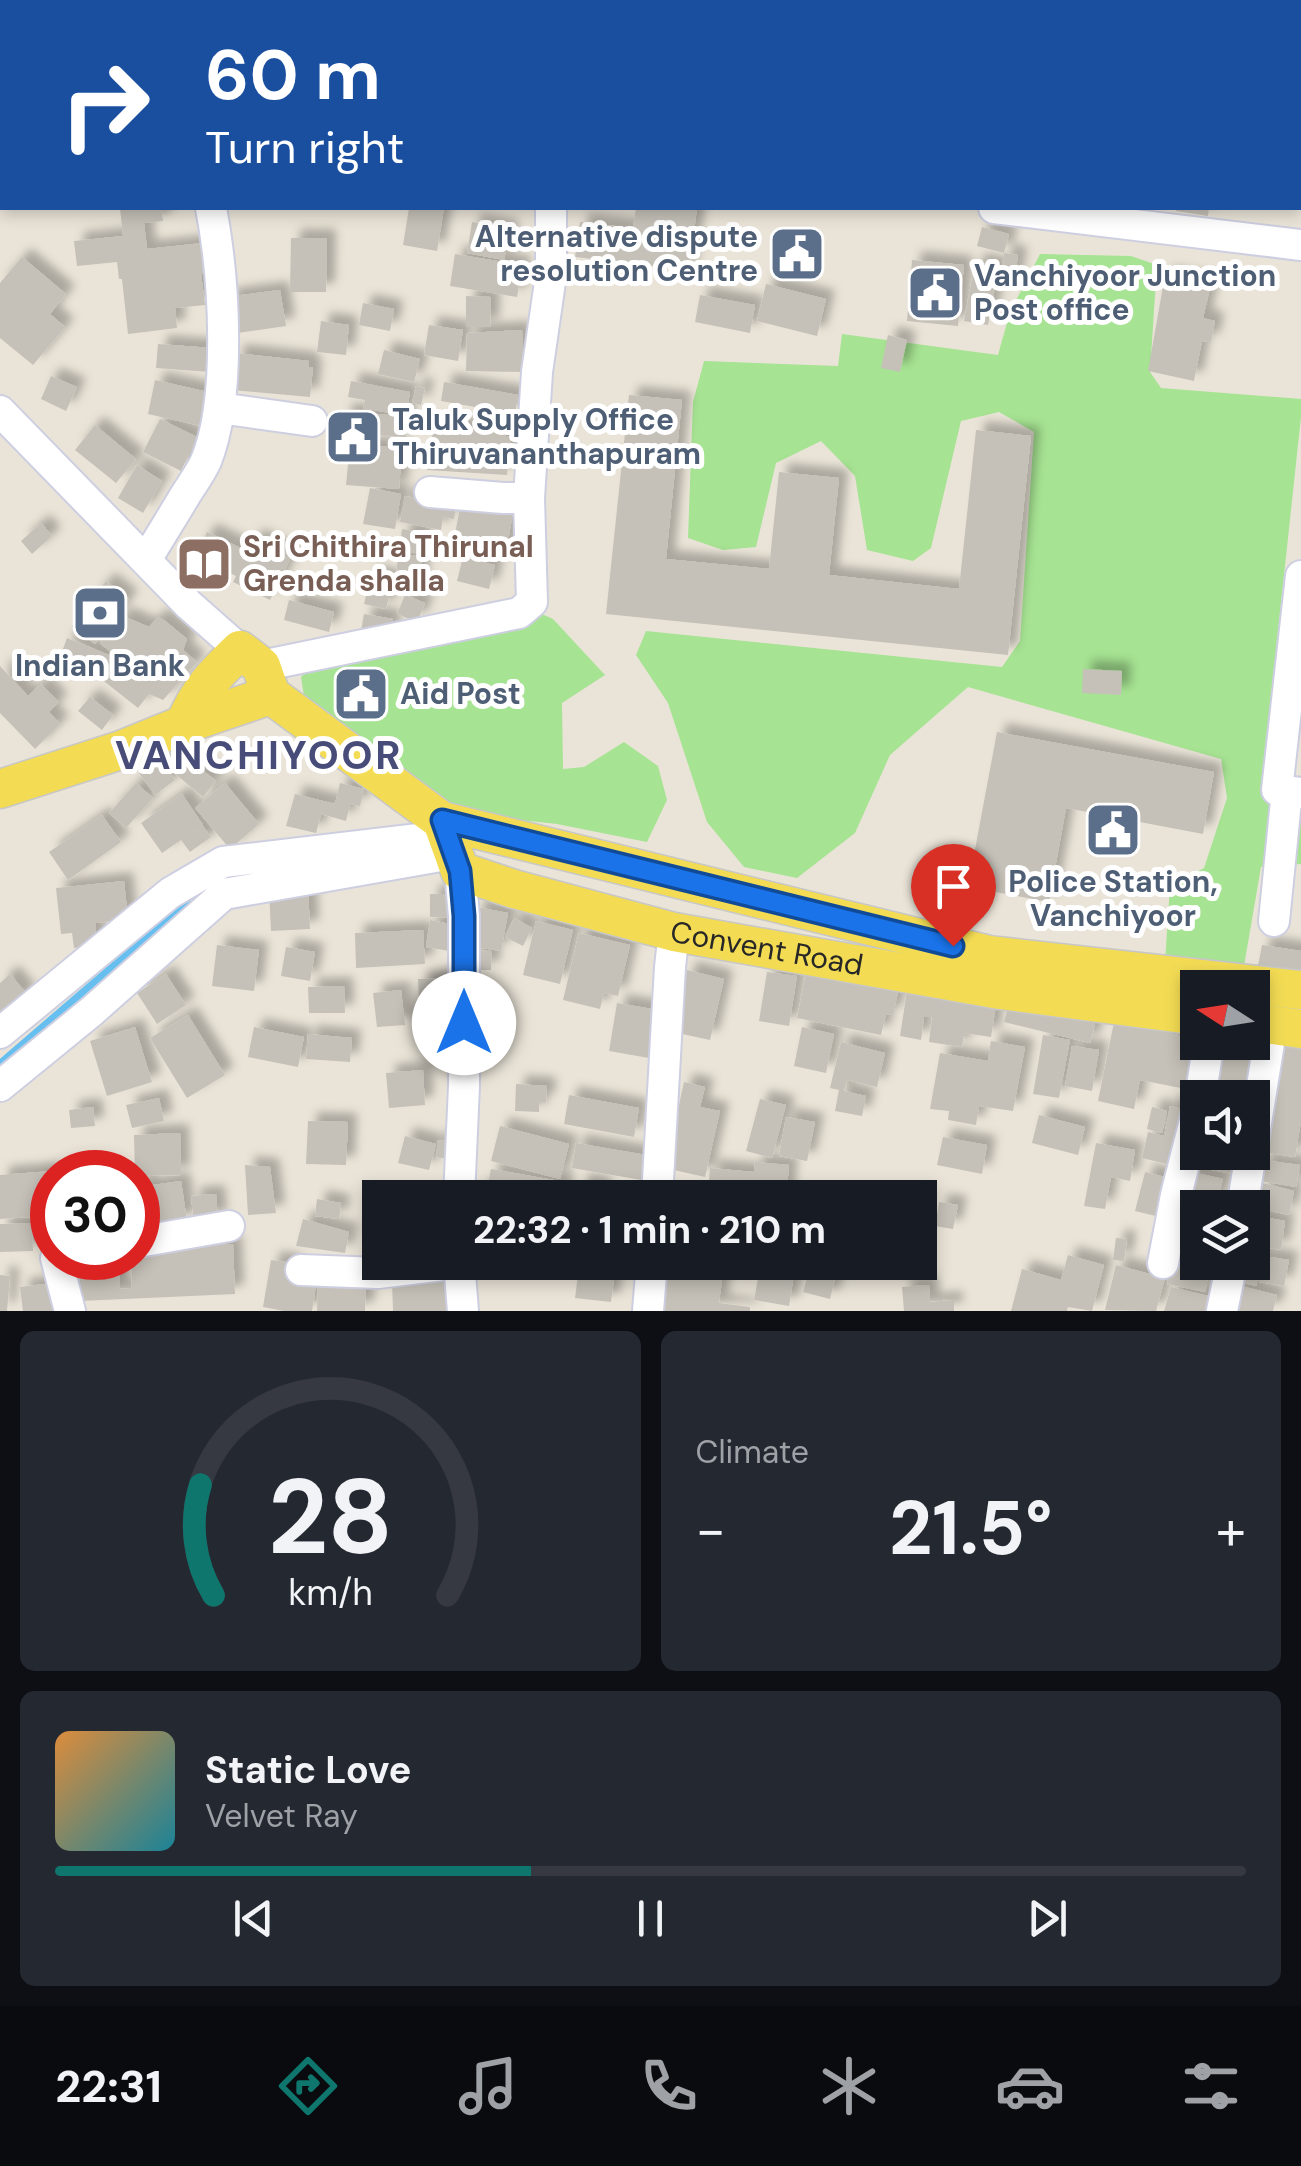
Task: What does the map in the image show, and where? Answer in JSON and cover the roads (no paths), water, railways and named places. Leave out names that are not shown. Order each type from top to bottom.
[{"type":"main road","points":[[0,789],[121,750],[185,724],[257,671]]},
{"type":"main road","points":[[185,724],[194,702],[218,672],[257,671]]},
{"type":"main road","name":"Convent Road","points":[[257,671],[450,845],[514,888],[674,932],[1000,990],[1180,1014]]},
{"type":"main road","points":[[450,845],[989,955],[1301,990]]},
{"type":"street","points":[[146,560],[205,463],[215,433],[222,387],[221,286],[210,210]]},
{"type":"street","points":[[257,671],[519,614],[532,602],[529,498],[536,372],[551,274],[551,210]]},
{"type":"street","points":[[1011,210],[1301,245]]},
{"type":"street","points":[[219,408],[312,421]]},
{"type":"street","name":"Convent Road","points":[[0,411],[257,671]]},
{"type":"street","points":[[430,492],[529,498]]},
{"type":"street","points":[[1274,921],[1294,792],[1278,790],[1301,576]]},
{"type":"street","points":[[450,845],[464,916],[464,1086],[459,1180]]},
{"type":"street","points":[[0,1033],[170,894],[223,862],[450,845]]},
{"type":"street","points":[[0,1086],[224,894],[450,845]]},
{"type":"street","points":[[657,1180],[674,932]]},
{"type":"street","points":[[1245,1190],[1275,1025]]},
{"type":"street","points":[[1162,1264],[1182,1170]]},
{"type":"street","points":[[160,1238],[230,1226]]},
{"type":"street","points":[[300,1270],[362,1272]]},
{"type":"street","points":[[62,1280],[70,1311]]},
{"type":"street","points":[[460,1280],[463,1311]]},
{"type":"street","points":[[648,1311],[651,1280]]},
{"type":"street","points":[[1222,1311],[1228,1280]]},
{"type":"waterway","points":[[0,1064],[187,903],[202,896]]},
{"type":"place","name":"Alternative dispute resolution Centre","points":[[797,254]]},
{"type":"place","name":"Vanchiyoor Junction Post office","points":[[935,293]]},
{"type":"place","name":"Taluk Supply Office Thiruvananthapuram","points":[[353,437]]},
{"type":"place","name":"Sri Chithira Thirunal Grenda shalla","points":[[204,564]]},
{"type":"place","name":"Indian Bank","points":[[100,613]]},
{"type":"place","name":"Aid Post","points":[[361,694]]},
{"type":"place","name":"Police Station, Vanchiyoor","points":[[1113,830]]},
{"type":"district","name":"VANCHIYOOR","points":[[259,755]]}]
